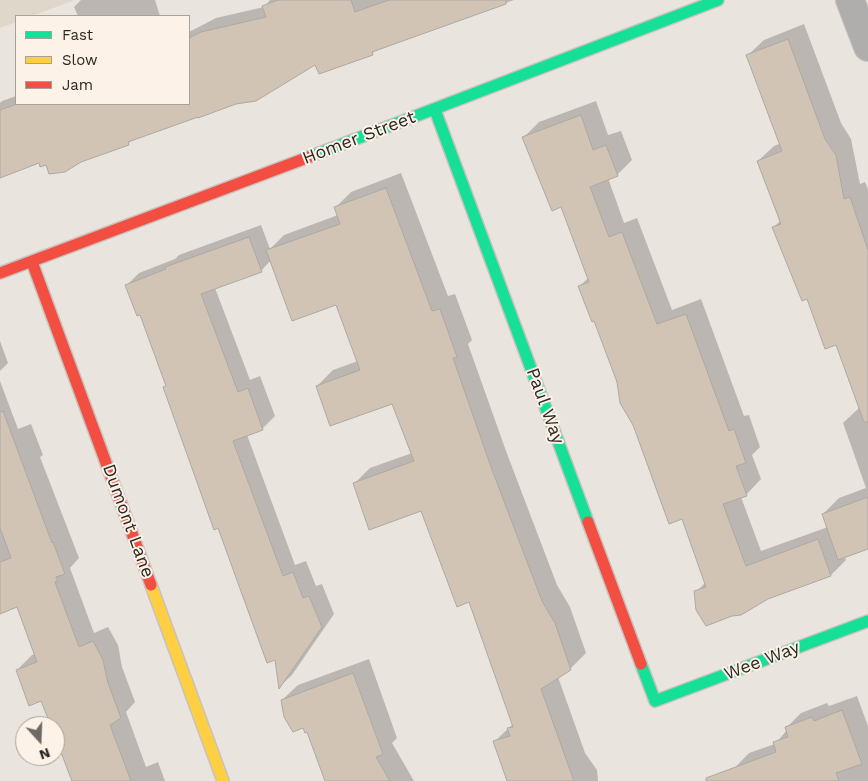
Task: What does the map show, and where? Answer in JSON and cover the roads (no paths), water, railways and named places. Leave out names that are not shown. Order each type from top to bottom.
[{"type":"street","name":"Homer Street","points":[[0,273],[435,110],[718,0]]},
{"type":"street","points":[[850,0],[868,47]]},
{"type":"street","name":"Paul Way","points":[[435,110],[656,701]]},
{"type":"street","name":"Dumont Lane","points":[[32,262],[223,781]]},
{"type":"street","name":"Wee Way","points":[[656,701],[868,621]]}]
